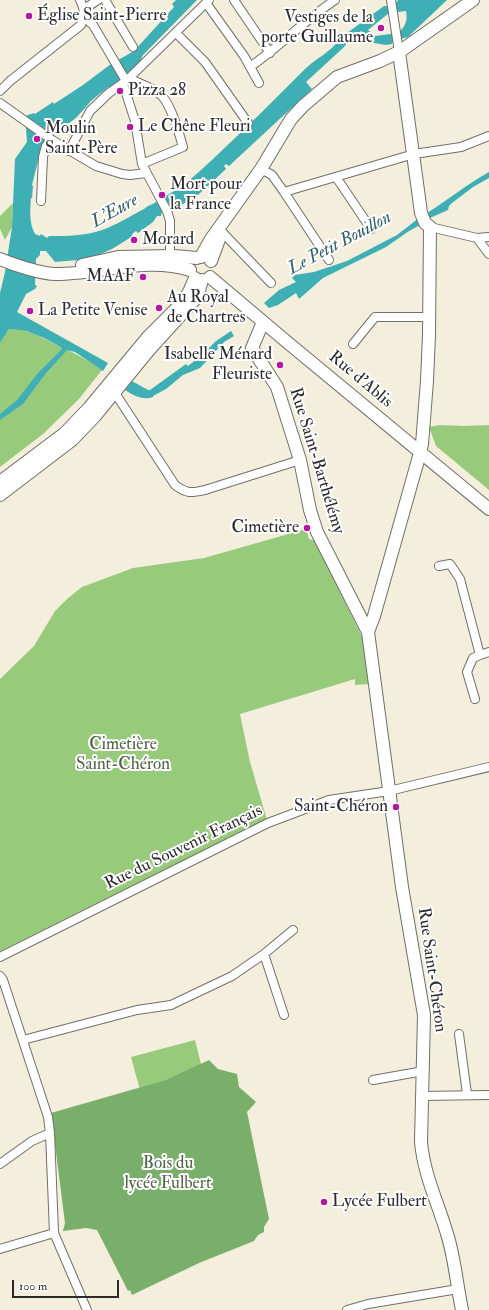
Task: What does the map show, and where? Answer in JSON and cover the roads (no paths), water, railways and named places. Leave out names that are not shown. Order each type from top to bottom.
[{"type":"main road","points":[[0,495],[72,440],[114,393],[149,350],[198,297],[202,271],[211,239],[261,170],[291,120],[303,106],[336,77],[395,50],[473,0]]},
{"type":"main road","points":[[368,632],[421,448],[427,381],[429,318],[426,222],[402,80],[395,50]]},
{"type":"main road","points":[[0,482],[64,433],[89,408],[148,337],[182,303],[202,271],[222,232],[251,184]]},
{"type":"main road","points":[[37,270],[53,270],[84,265],[111,258],[170,256],[202,271]]},
{"type":"main road","points":[[1,259],[54,274],[75,274],[123,267],[161,265],[170,265],[202,271]]},
{"type":"main road","name":"Rue d'Ablis","points":[[202,271],[244,296],[421,448],[489,509]]},
{"type":"main road","name":"Rue d'Ablis","points":[[202,271],[263,322],[421,448],[489,500]]},
{"type":"main road","name":"Rue Saint-Barthélémy","points":[[263,322],[252,348],[277,387],[300,460],[310,510],[317,532],[368,632]]},
{"type":"main road","name":"Rue Saint-Chéron","points":[[368,632],[402,888],[424,1016],[422,1156],[425,1170],[448,1238],[462,1310]]},
{"type":"street","points":[[80,0],[84,13],[93,25],[126,80],[142,164],[167,211],[170,226],[170,256]]},
{"type":"street","points":[[0,91],[10,81],[77,29],[81,25],[84,13],[98,0]]},
{"type":"street","points":[[105,0],[133,47]]},
{"type":"street","points":[[234,0],[270,53]]},
{"type":"street","points":[[250,67],[270,53],[303,23],[335,0]]},
{"type":"street","points":[[69,151],[90,111],[109,93],[126,80],[176,33],[207,1],[232,37],[259,83]]},
{"type":"street","points":[[391,1],[395,32],[395,50]]},
{"type":"street","points":[[176,33],[205,62],[248,123]]},
{"type":"street","points":[[126,80],[156,91],[162,96],[171,113],[183,147],[142,164]]},
{"type":"street","points":[[0,103],[69,151],[105,170],[130,175],[146,173]]},
{"type":"street","points":[[284,192],[414,154],[461,147],[489,136]]},
{"type":"street","points":[[41,201],[43,157],[46,146],[52,140]]},
{"type":"street","points":[[261,170],[272,175],[329,260]]},
{"type":"street","points":[[336,177],[371,229]]},
{"type":"street","points":[[426,222],[477,238],[489,237]]},
{"type":"street","points":[[222,232],[271,283]]},
{"type":"street","points":[[477,238],[489,254]]},
{"type":"street","points":[[353,344],[375,318],[429,318]]},
{"type":"street","points":[[114,393],[175,485],[184,492],[194,493],[300,460]]},
{"type":"street","points":[[439,566],[450,564],[460,579],[480,655]]},
{"type":"street","points":[[475,699],[467,672],[473,658],[489,652]]},
{"type":"street","name":"Rue du Souvenir Français","points":[[0,957],[268,823],[329,800],[389,791],[489,767]]},
{"type":"street","points":[[23,1040],[137,1010],[171,1005],[232,976],[264,954],[294,930]]},
{"type":"street","points":[[264,954],[284,1015]]},
{"type":"street","points":[[0,976],[3,980],[48,1117],[54,1233],[87,1310]]},
{"type":"street","points":[[459,1034],[467,1094]]},
{"type":"street","points":[[373,1080],[418,1072],[423,1073]]},
{"type":"street","points":[[422,1096],[467,1094],[489,1095]]},
{"type":"street","points":[[0,1164],[32,1141],[50,1133]]},
{"type":"street","points":[[0,1249],[54,1233]]},
{"type":"street","points":[[347,1310],[368,1304],[458,1289]]},
{"type":"water","points":[[176,0],[197,0],[143,55],[141,59],[142,61],[119,82],[107,88],[91,101],[77,117],[68,124],[67,123],[41,149],[32,185],[30,212],[35,234],[40,236],[41,234],[47,238],[49,236],[76,235],[96,232],[113,226],[144,209],[168,195],[192,178],[304,70],[330,50],[342,35],[343,36],[384,6],[397,2],[398,0],[447,0],[408,37],[393,41],[392,44],[386,45],[374,43],[361,31],[306,82],[312,89],[229,166],[226,164],[224,166],[226,169],[199,194],[175,209],[169,207],[162,211],[161,216],[157,216],[153,222],[138,233],[136,231],[132,234],[133,236],[112,249],[89,259],[55,262],[46,251],[40,251],[40,255],[36,259],[35,285],[37,286],[35,289],[26,294],[17,312],[108,363],[103,371],[75,352],[67,350],[46,373],[23,404],[0,420],[0,414],[17,400],[38,373],[62,349],[44,338],[26,331],[11,329],[9,329],[0,343],[0,293],[12,227],[15,159],[27,142],[25,116],[35,114],[53,102],[54,104],[111,64],[134,51],[174,7],[172,4]],"holes":[[[406,11],[407,18],[405,24],[398,33],[375,36],[368,30],[389,13]]]},
{"type":"water","points":[[489,172],[489,178],[473,187],[452,203],[448,210],[430,218],[427,213]]},
{"type":"water","points":[[419,218],[422,224],[386,247],[323,278],[299,299],[296,293],[278,305],[269,308],[264,303],[279,290],[296,282],[292,278],[295,275],[314,272],[347,261],[397,235]]},
{"type":"water","points":[[231,331],[234,336],[224,342],[200,368],[183,375],[166,389],[153,397],[142,398],[124,389],[130,380],[150,390],[186,364],[188,366],[216,341]]},
{"type":"waterway","points":[[24,170],[44,130]]},
{"type":"place","name":"Église Saint-Pierre","points":[[29,16]]},
{"type":"place","name":"Vestiges de la porte Guillaume","points":[[381,28]]},
{"type":"place","name":"Pizza 28","points":[[120,91]]},
{"type":"place","name":"Le Chêne Fleuri","points":[[130,127]]},
{"type":"place","name":"Moulin Saint-Père","points":[[37,139]]},
{"type":"place","name":"Mort pour la France","points":[[162,195]]},
{"type":"place","name":"Morard","points":[[134,240]]},
{"type":"place","name":"MAAF","points":[[143,277]]},
{"type":"place","name":"Au Royal de Chartres","points":[[159,308]]},
{"type":"place","name":"La Petite Venise","points":[[30,311]]},
{"type":"place","name":"Isabelle Ménard Fleuriste","points":[[280,365]]},
{"type":"place","name":"Cimetière","points":[[307,528]]},
{"type":"place","name":"Saint-Chéron","points":[[396,807]]},
{"type":"place","name":"Lycée Fulbert","points":[[324,1202]]},
{"type":"water label","name":"L'Eure","points":[[115,212]]},
{"type":"water label","name":"Le Petit Bouillon","points":[[340,244]]},
{"type":"park label","name":"Cimetière Saint-Chéron","points":[[123,755]]},
{"type":"park label","name":"Bois du lycée Fulbert","points":[[168,1174]]}]
